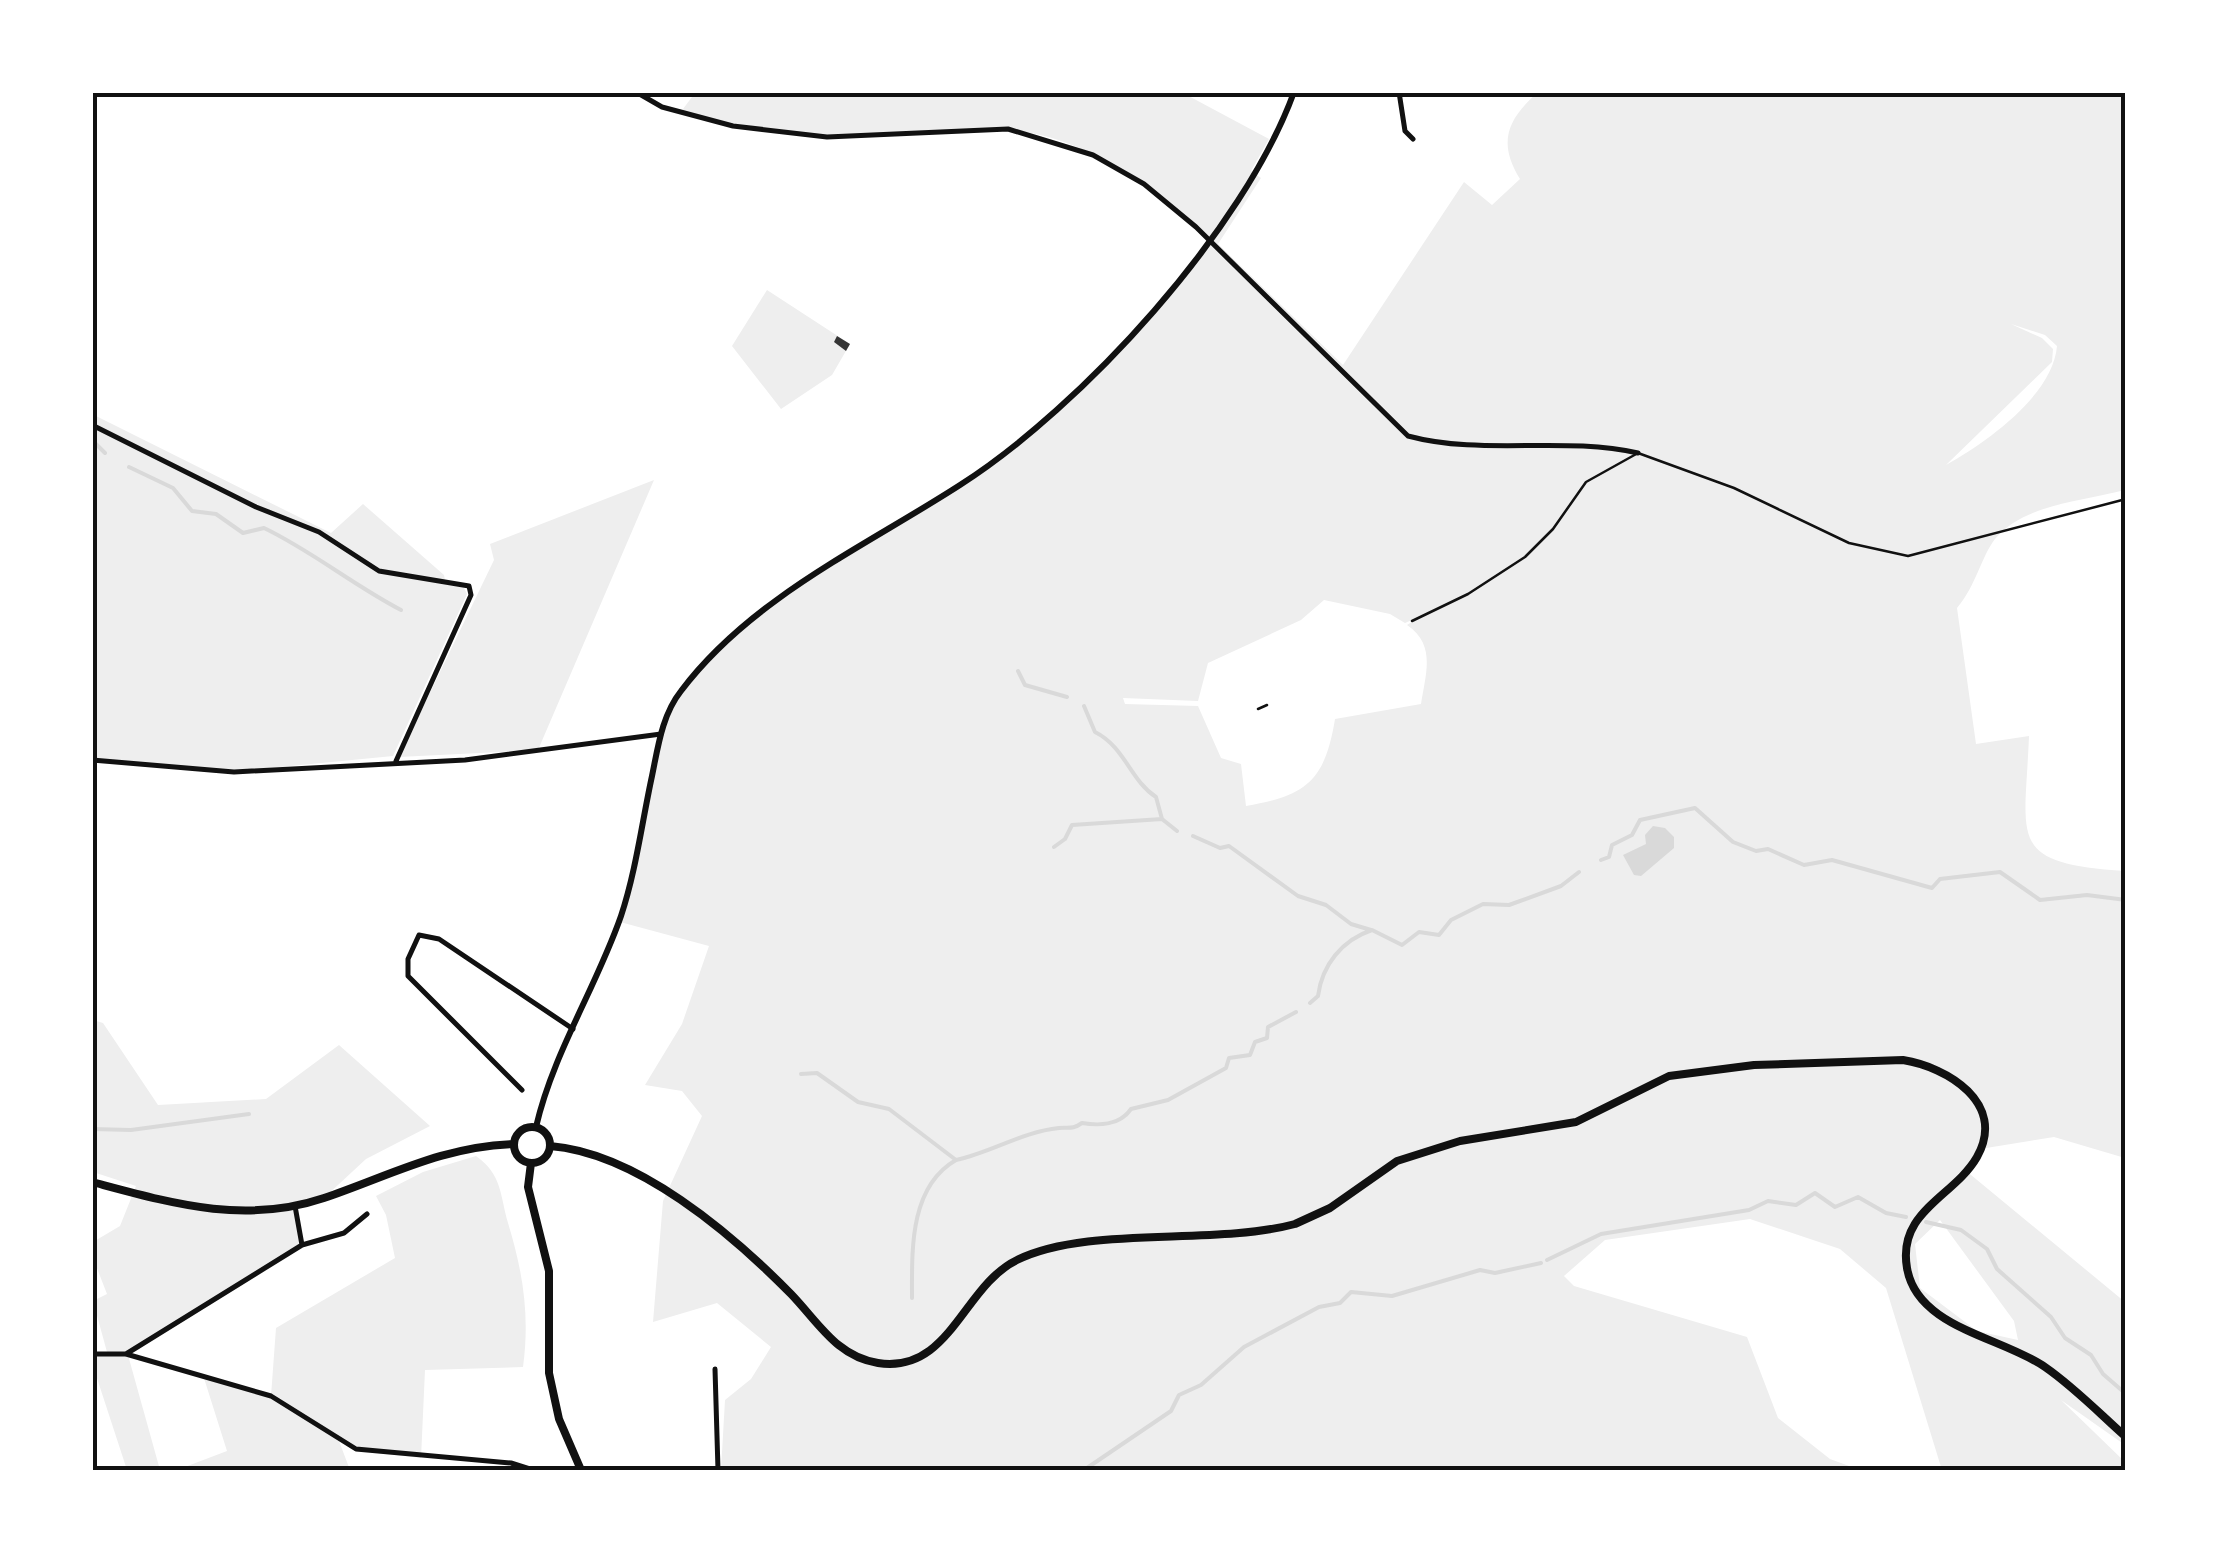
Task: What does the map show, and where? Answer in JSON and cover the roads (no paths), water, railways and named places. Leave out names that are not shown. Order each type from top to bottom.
[{"type":"main road","points":[[550,1146],[601,1154],[654,1181],[766,1272],[842,1349],[872,1362],[896,1364],[919,1358],[942,1342],[995,1273],[1035,1252],[1295,1224],[1330,1208],[1397,1161],[1460,1142],[1576,1122],[1669,1076],[1771,1064],[1903,1060],[1927,1064],[1962,1082],[1974,1096],[1982,1114],[1983,1140],[1973,1162],[1914,1222],[1906,1254],[1914,1289],[1940,1315],[2041,1364],[2126,1438]]},
{"type":"main road","points":[[536,1127],[547,1134],[550,1146],[544,1159],[531,1163],[521,1159],[514,1144],[519,1132],[536,1127]]},
{"type":"main road","points":[[92,1182],[212,1212],[295,1205],[420,1159],[514,1144]]},
{"type":"main road","points":[[531,1163],[528,1187],[549,1271],[550,1374],[559,1418],[582,1470]]},
{"type":"street","points":[[636,92],[662,108],[732,126],[827,137],[989,128],[1044,137],[1120,168],[1208,240],[1408,436],[1440,442],[1580,446],[1638,453]]},
{"type":"street","points":[[536,1127],[546,1088],[621,915],[660,734],[679,692],[742,628],[804,582],[966,482],[1054,414],[1124,345],[1208,240],[1267,153],[1294,92]]},
{"type":"street","points":[[1400,92],[1405,131],[1413,139]]},
{"type":"street","points":[[92,426],[256,507],[319,532],[379,571],[420,580],[460,581],[469,586],[471,594],[396,761]]},
{"type":"street","points":[[92,760],[219,773],[500,757],[660,734]]},
{"type":"street","points":[[522,1090],[408,976],[408,960],[419,934],[439,938],[573,1029]]},
{"type":"street","points":[[295,1205],[302,1245]]},
{"type":"street","points":[[126,1354],[302,1245],[344,1233],[367,1214]]},
{"type":"street","points":[[92,1354],[126,1354],[286,1401],[356,1449],[511,1463],[533,1470]]},
{"type":"street","points":[[715,1370],[718,1470]]},
{"type":"street","points":[[639,1470],[665,1470]]},
{"type":"lane","points":[[1412,621],[1485,585],[1525,557],[1553,529],[1586,482],[1638,453],[1734,488],[1810,528],[1908,556],[2126,499]]},
{"type":"lane","points":[[1258,709],[1267,705]]},
{"type":"waterway","points":[[92,440],[105,453]]},
{"type":"waterway","points":[[129,467],[173,488],[192,511],[216,514],[243,533],[264,528],[401,610]]},
{"type":"waterway","points":[[1018,671],[1025,685],[1067,697]]},
{"type":"waterway","points":[[1084,706],[1095,732],[1114,746],[1156,797],[1162,819]]},
{"type":"waterway","points":[[1601,860],[1609,857],[1612,845],[1632,835],[1640,820],[1695,808],[1733,842],[1756,851],[1768,849],[1804,865],[1832,860],[1932,888],[1940,879],[2000,872],[2040,900],[2087,895],[2126,900]]},
{"type":"waterway","points":[[1054,847],[1065,839],[1072,825],[1162,819],[1177,831]]},
{"type":"waterway","points":[[1193,836],[1220,848],[1229,846],[1298,896],[1326,905],[1351,924],[1371,930]]},
{"type":"waterway","points":[[1310,1003],[1318,996],[1335,955],[1361,934],[1372,930],[1402,945],[1419,932],[1439,935],[1451,920],[1483,904],[1509,905],[1561,886],[1579,872]]},
{"type":"waterway","points":[[801,1074],[817,1073],[858,1102],[889,1109],[956,1160],[1045,1130],[1109,1123],[1131,1109],[1168,1100],[1226,1068],[1229,1058],[1250,1055],[1255,1042],[1267,1038],[1268,1027],[1296,1012]]},
{"type":"waterway","points":[[92,1129],[131,1130],[249,1114]]},
{"type":"waterway","points":[[912,1298],[914,1241],[921,1203],[929,1186],[956,1160]]},
{"type":"waterway","points":[[1547,1260],[1601,1234],[1749,1210],[1768,1201],[1796,1205],[1815,1193],[1835,1207],[1858,1197],[1886,1213],[1906,1217]]},
{"type":"waterway","points":[[1926,1222],[1961,1230],[1987,1249],[1997,1269],[2051,1317],[2065,1338],[2091,1355],[2103,1374],[2126,1394]]},
{"type":"waterway","points":[[1084,1470],[1171,1411],[1179,1395],[1201,1385],[1244,1347],[1319,1307],[1340,1303],[1351,1292],[1392,1296],[1480,1270],[1495,1273],[1541,1263]]}]
